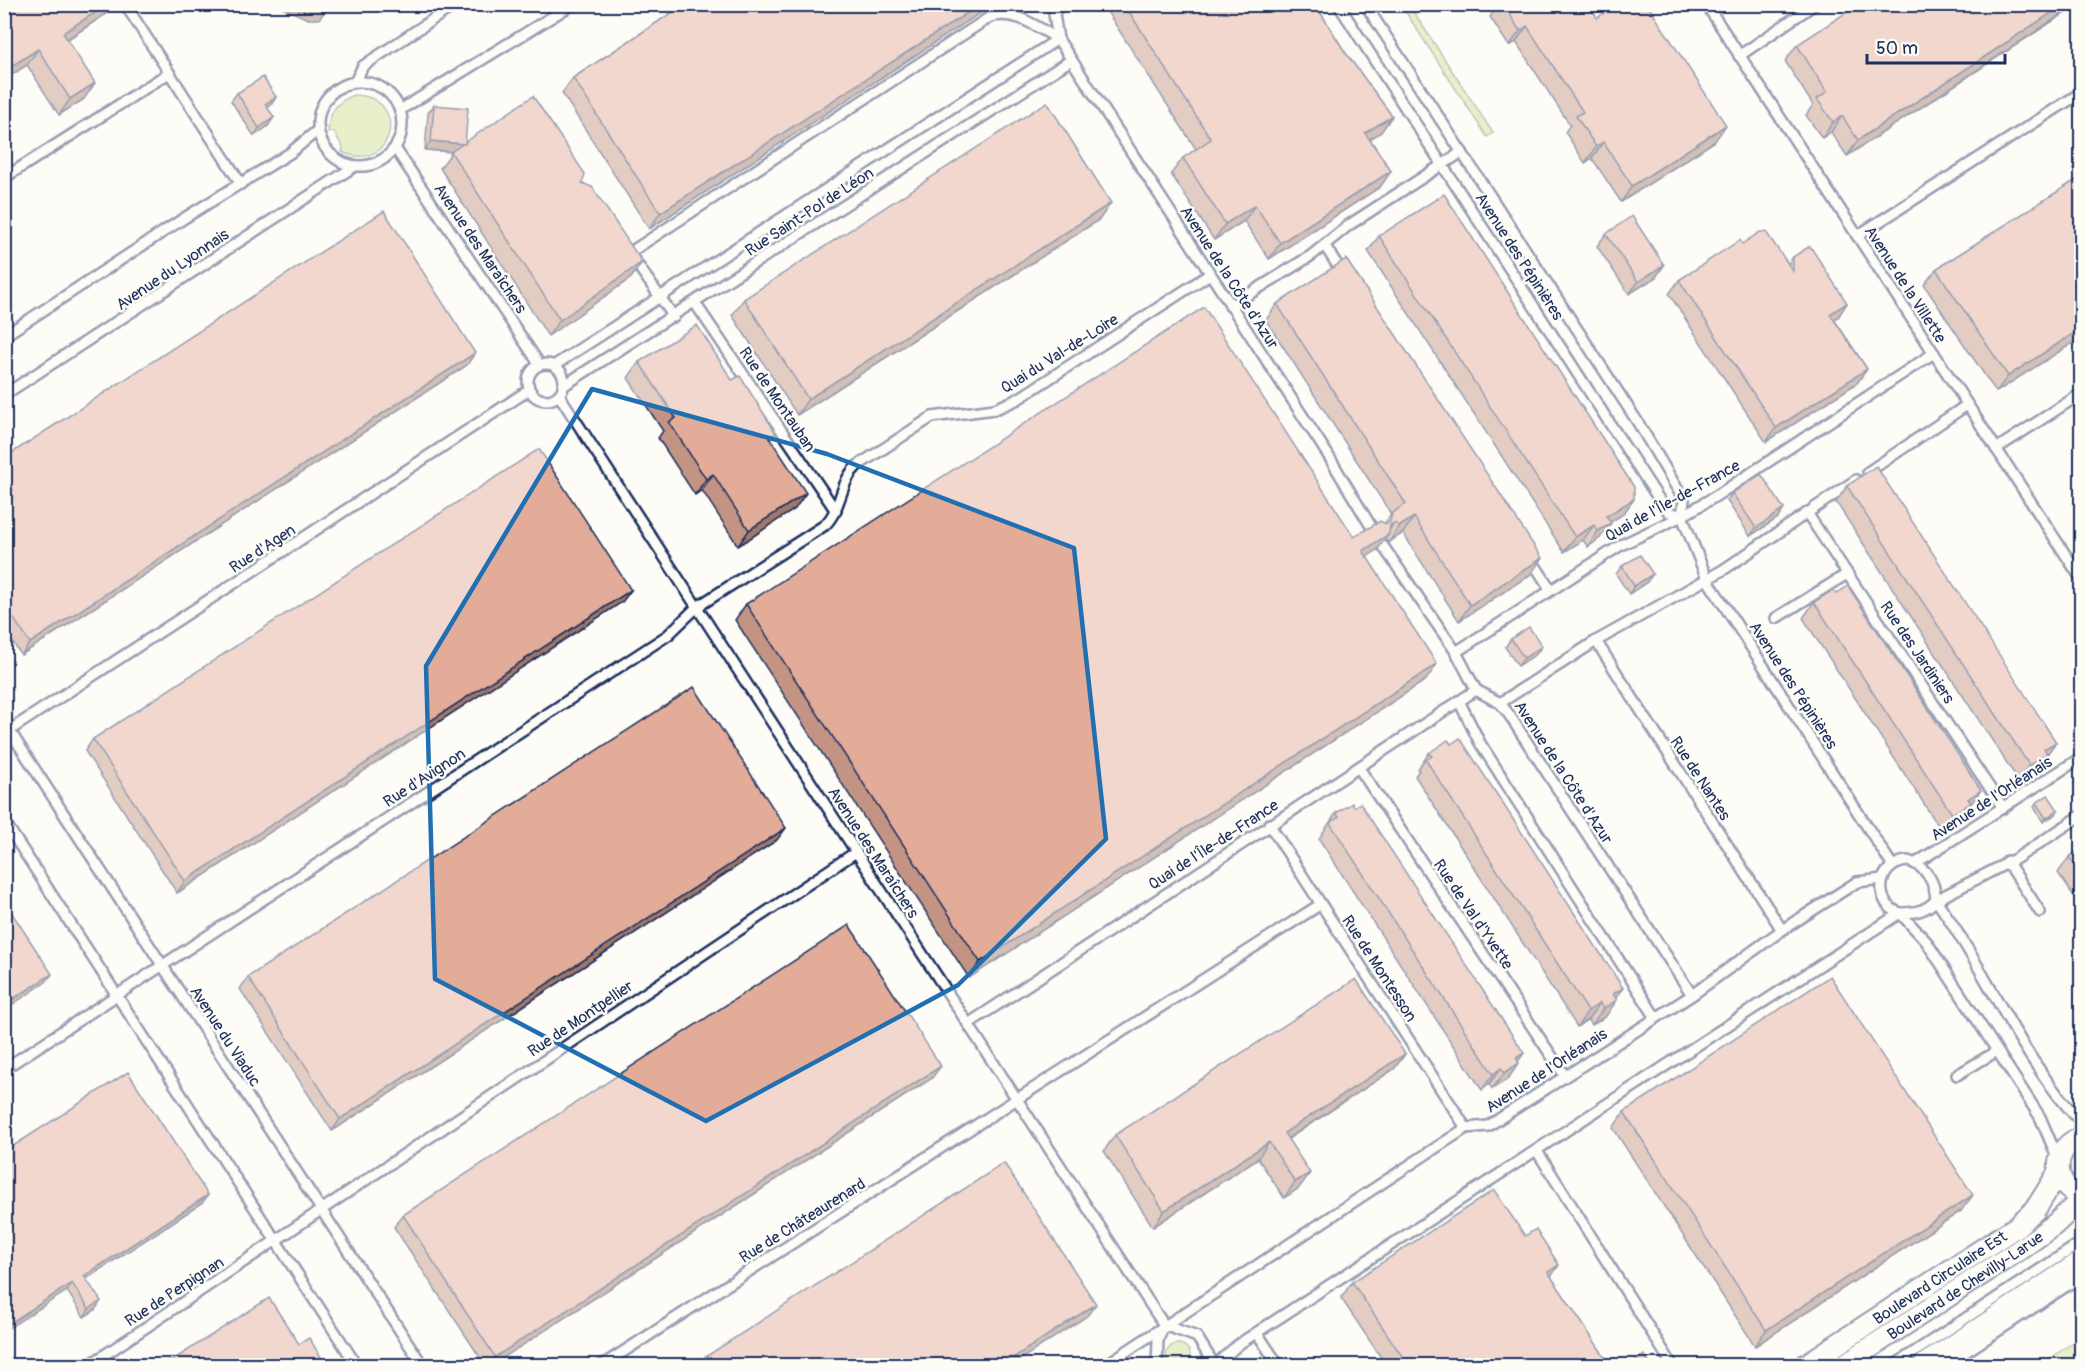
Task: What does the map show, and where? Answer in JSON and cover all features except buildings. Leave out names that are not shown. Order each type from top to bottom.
[{"type":"main road","points":[[1928,1365],[2082,1264]]},
{"type":"street","name":"Boulevard Circulaire Est","points":[[1804,1365],[2016,1227],[2035,1210],[2068,1144],[2082,1138]]},
{"type":"street","points":[[2058,1167],[2068,1189],[2082,1197]]},
{"type":"street","name":"Boulevard de Chevilly-Larue","points":[[1842,1365],[2022,1248],[2054,1225],[2082,1197]]},
{"type":"lane","points":[[125,4],[241,184]]},
{"type":"lane","points":[[355,82],[363,66],[456,4]]},
{"type":"lane","points":[[400,110],[573,4]]},
{"type":"lane","points":[[1058,39],[1054,14],[1059,4]]},
{"type":"lane","name":"Avenue des Pépinières","points":[[1338,4],[1662,504],[1670,512],[1682,516]]},
{"type":"lane","name":"Avenue des Pépinières","points":[[1365,4],[1637,421],[1684,500],[1682,516],[1707,579],[1892,865]]},
{"type":"lane","name":"Avenue de la Villette","points":[[1706,4],[2082,580]]},
{"type":"lane","points":[[1739,56],[1815,4]]},
{"type":"lane","points":[[629,252],[990,17],[1002,14],[1017,16],[1058,39]]},
{"type":"lane","name":"Avenue de la Côte d'Azur","points":[[1058,39],[1328,455],[1375,533]]},
{"type":"lane","name":"Rue Saint-Pol de Léon","points":[[555,365],[1058,39]]},
{"type":"lane","name":"Rue Saint-Pol de Léon","points":[[561,391],[971,122],[1071,60]]},
{"type":"lane","points":[[4,178],[169,73]]},
{"type":"lane","points":[[355,82],[378,85],[387,91],[400,110],[401,135],[395,148],[380,161],[355,166],[335,158],[321,140],[318,130],[321,108],[327,98],[344,85],[355,82]]},
{"type":"lane","points":[[1857,236],[2082,92]]},
{"type":"lane","name":"Avenue du Lyonnais","points":[[4,336],[186,217],[290,153],[318,130]]},
{"type":"lane","name":"Avenue des Maraîchers","points":[[395,148],[540,365]]},
{"type":"lane","points":[[1230,306],[1325,246],[1349,225],[1462,152]]},
{"type":"lane","name":"Avenue du Lyonnais","points":[[4,395],[355,166]]},
{"type":"lane","points":[[623,243],[674,317]]},
{"type":"lane","points":[[1325,246],[1351,286]]},
{"type":"lane","name":"Quai du Val-de-Loire","points":[[697,607],[825,525],[836,511],[848,476],[855,468],[932,417],[995,409],[1018,399],[1210,274]]},
{"type":"lane","name":"Rue de Montauban","points":[[695,303],[836,511]]},
{"type":"lane","name":"Quai de l'Île-de-France","points":[[1456,652],[1621,545],[1682,516],[1934,354]]},
{"type":"lane","points":[[547,363],[555,365],[562,376],[561,391],[552,400],[538,398],[529,390],[528,376],[540,365],[547,363]]},
{"type":"lane","name":"Rue d'Agen","points":[[8,733],[529,390]]},
{"type":"lane","name":"Avenue des Maraîchers","points":[[561,391],[697,607],[1164,1324]]},
{"type":"lane","points":[[1996,449],[2082,393]]},
{"type":"lane","points":[[1500,704],[1596,641],[1707,579],[1967,405]]},
{"type":"lane","name":"Rue des Jardiniers","points":[[1807,513],[2003,808]]},
{"type":"lane","points":[[1383,546],[1456,652],[1476,690]]},
{"type":"lane","points":[[1525,551],[1551,590]]},
{"type":"lane","points":[[1776,618],[1847,574]]},
{"type":"lane","name":"Rue d'Avignon","points":[[4,1069],[668,635],[697,607]]},
{"type":"lane","name":"Rue de Nantes","points":[[1596,641],[1782,930]]},
{"type":"lane","name":"Avenue de la Côte d'Azur","points":[[1476,690],[1500,704],[1692,995]]},
{"type":"lane","name":"Quai de l'Île-de-France","points":[[968,1024],[1476,690]]},
{"type":"lane","points":[[1459,701],[1480,743],[1656,1018]]},
{"type":"lane","name":"Avenue du Viaduc","points":[[4,722],[8,733],[423,1365]]},
{"type":"lane","name":"Avenue de l'Orléanais","points":[[1916,863],[2082,757]]},
{"type":"lane","name":"Rue de Val d'Yvette","points":[[1359,768],[1565,1076]]},
{"type":"lane","points":[[1157,1365],[1158,1340],[1164,1324],[1197,1338],[1214,1365],[1257,1333],[1900,913],[1929,908],[1936,900],[1959,890],[2007,861],[2017,858],[2082,815]]},
{"type":"lane","points":[[4,821],[357,1365]]},
{"type":"lane","name":"Rue de Montesson","points":[[1269,824],[1466,1128]]},
{"type":"lane","name":"Rue de Montpellier","points":[[276,1241],[321,1208],[856,852]]},
{"type":"lane","points":[[2007,861],[2040,912]]},
{"type":"lane","points":[[2058,1167],[2040,1117],[1926,941],[1886,899],[1883,892],[1883,879],[1892,865],[1899,862],[1916,863],[1928,874],[1936,900],[1970,949],[1990,991],[2063,1104],[2082,1123]]},
{"type":"lane","name":"Avenue de l'Orléanais","points":[[1104,1365],[1164,1324],[1357,1202],[1466,1128],[1488,1126],[1692,995],[1782,930],[1857,882],[1883,879]]},
{"type":"lane","name":"Rue de Châteaurenard","points":[[601,1365],[1019,1100],[1321,904]]},
{"type":"lane","points":[[1957,1075],[1997,1051]]},
{"type":"lane","points":[[1537,1150],[1673,1365]]},
{"type":"lane","name":"Rue de Perpignan","points":[[88,1365],[276,1241]]},
{"type":"lane","points":[[1893,1365],[2082,1242]]},
{"type":"lane","points":[[1257,1333],[1279,1365]]},
{"type":"highlighted area","points":[[592,389],[827,454],[1074,548],[1106,839],[958,985],[706,1121],[435,979],[426,666]]},
{"type":"green space","points":[[1401,5],[1409,5],[1493,133],[1487,137]]},
{"type":"green space","points":[[353,95],[371,98],[383,107],[389,119],[389,132],[384,144],[374,153],[360,156],[342,152],[343,147],[334,132],[328,132],[334,109]]},
{"type":"green space","points":[[2081,1337],[2081,1365],[2041,1365]]},
{"type":"green space","points":[[1178,1344],[1183,1345],[1189,1351],[1189,1361],[1183,1367],[1178,1368],[1173,1367],[1167,1361],[1166,1356],[1167,1351],[1173,1345]]}]
